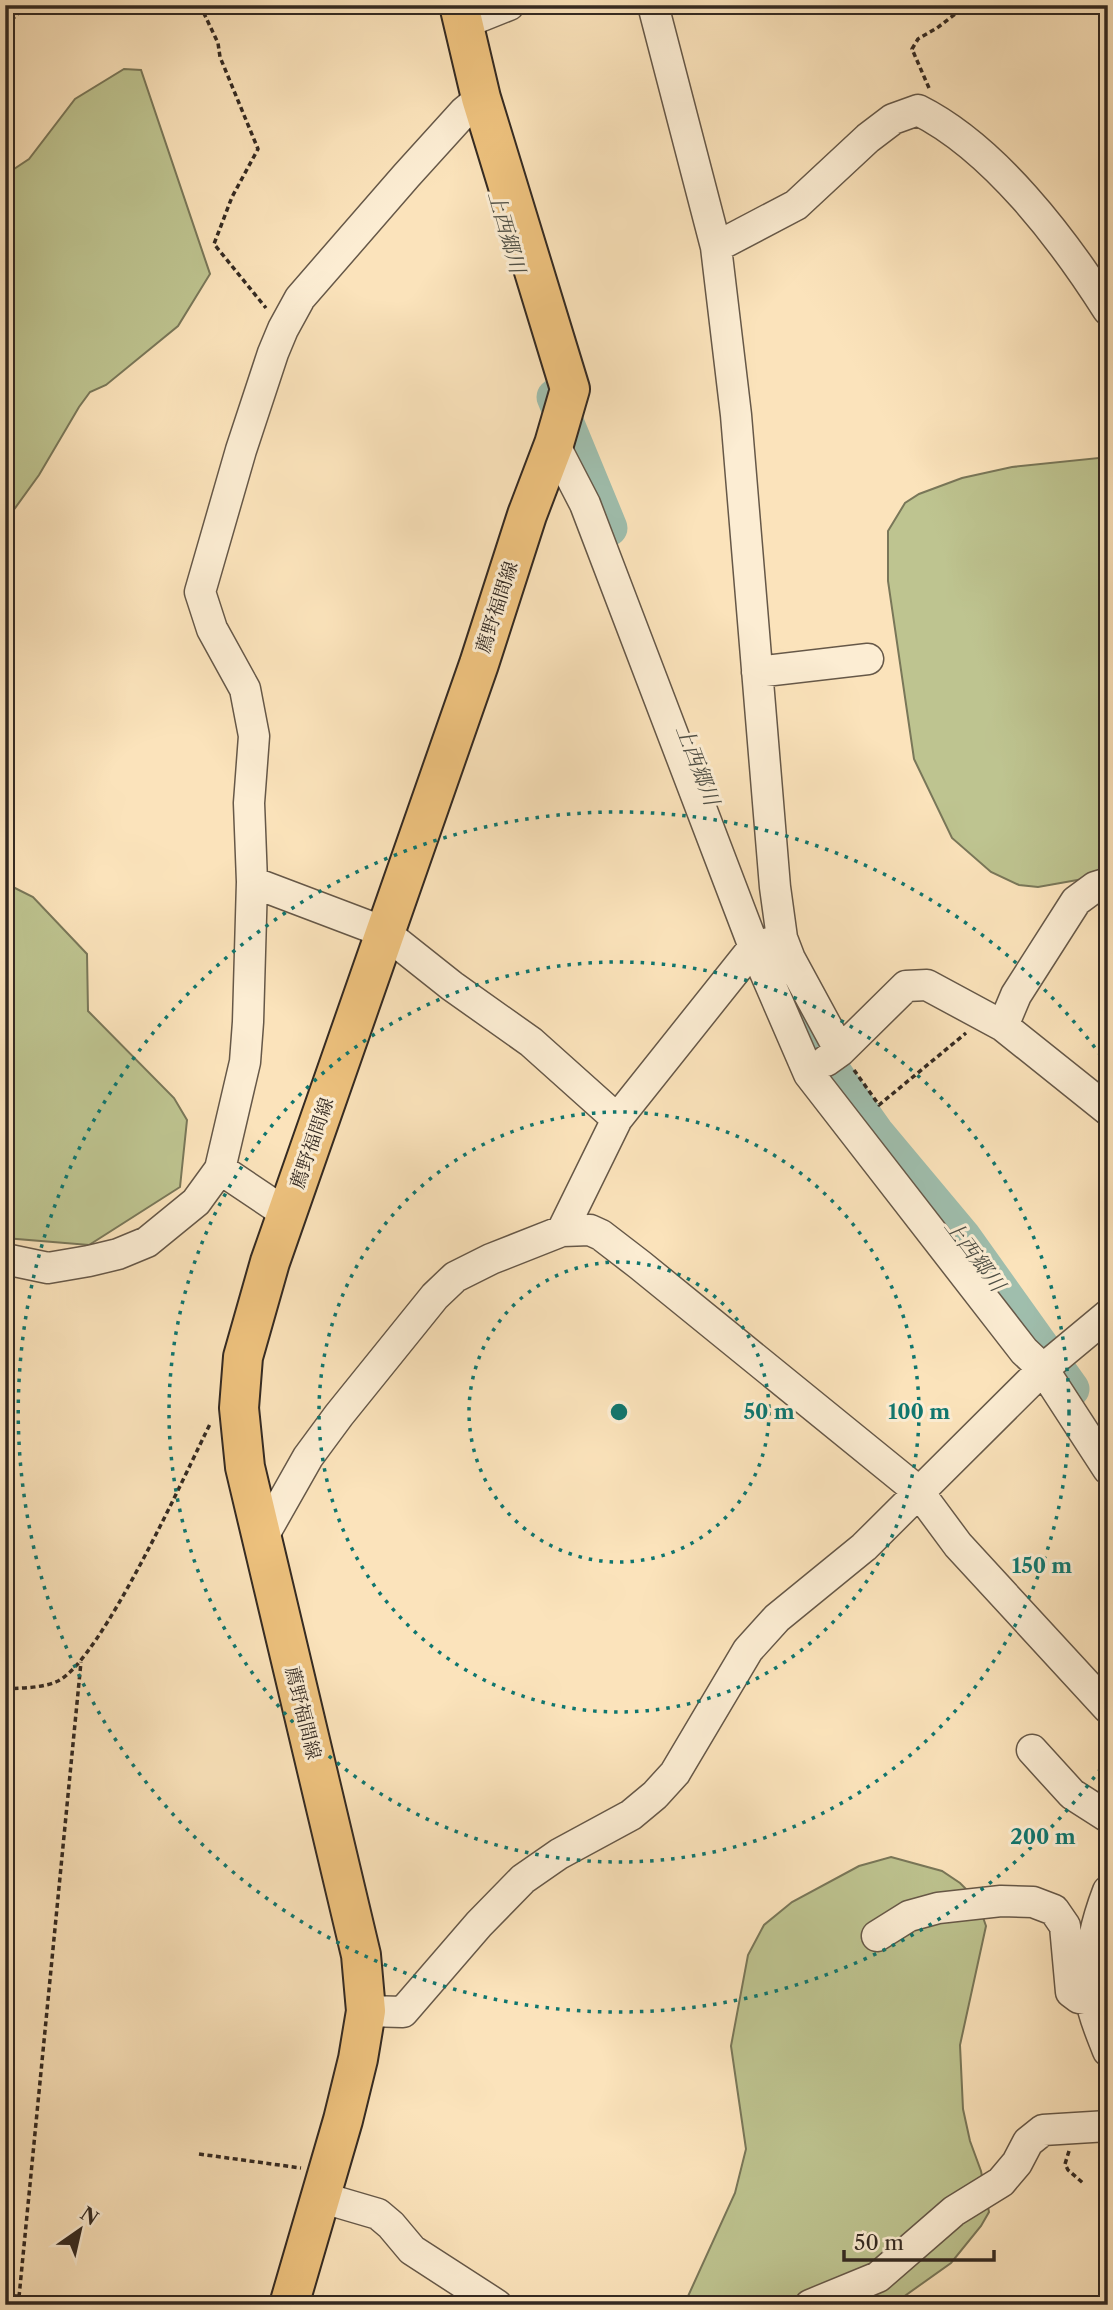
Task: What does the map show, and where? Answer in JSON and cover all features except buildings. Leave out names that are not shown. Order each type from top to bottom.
[{"type":"main road","name":"薦野福間線","points":[[289,2305],[344,2120],[366,2011],[361,1955],[245,1467],[239,1408],[243,1357],[270,1262],[479,664],[527,515],[560,426],[570,389],[474,104],[461,14]]},
{"type":"street","points":[[461,14],[509,5]]},
{"type":"street","points":[[562,1231],[617,1119],[767,943],[775,887],[736,415],[716,247],[653,5]]},
{"type":"street","points":[[5,1259],[48,1268],[99,1259],[147,1242],[196,1202],[220,1169],[245,1062],[252,882],[249,803],[254,736],[245,689],[212,629],[201,592],[241,450],[283,329],[300,298],[474,104]]},
{"type":"street","points":[[716,247],[796,205],[868,138],[893,119],[918,110],[945,123],[989,161],[1037,212],[1080,265],[1108,310]]},
{"type":"street","points":[[560,426],[585,504],[767,943],[826,1062],[1024,1351],[1053,1361],[1108,1469]]},
{"type":"street","points":[[757,672],[867,659]]},
{"type":"street","points":[[252,882],[384,932],[452,986],[531,1042],[617,1119]]},
{"type":"street","points":[[995,1021],[1016,995],[1076,901],[1095,887],[1108,883]]},
{"type":"street","points":[[826,1062],[906,986],[927,985],[995,1021],[1108,1110]]},
{"type":"street","points":[[220,1169],[287,1214]]},
{"type":"street","points":[[261,1540],[308,1457],[338,1415],[435,1296],[455,1277],[491,1259],[562,1231],[590,1230],[601,1235],[918,1491],[958,1545],[1108,1708]]},
{"type":"street","points":[[366,2011],[403,2012],[479,1924],[523,1880],[559,1854],[631,1815],[655,1795],[675,1773],[748,1650],[777,1618],[864,1547],[1053,1361],[1108,1315]]},
{"type":"street","points":[[1032,1750],[1072,1794],[1108,1817]]},
{"type":"street","points":[[1108,1891],[1099,1914],[1091,1950],[1090,2000],[1108,2051]]},
{"type":"street","points":[[877,1936],[909,1916],[939,1908],[1002,1901],[1033,1902],[1054,1910],[1065,1926],[1071,1992],[1079,1998],[1090,2000]]},
{"type":"street","points":[[810,2305],[878,2277],[954,2211],[1000,2182],[1017,2163],[1028,2142],[1043,2130],[1108,2126]]},
{"type":"street","points":[[324,2183],[378,2214],[412,2250],[497,2305]]},
{"type":"path","points":[[5,26],[27,5]]},
{"type":"path","points":[[200,5],[218,43],[220,57],[258,149],[232,197],[214,244],[283,329]]},
{"type":"path","points":[[945,123],[912,49],[918,39],[967,5]]},
{"type":"path","points":[[826,1062],[879,1105],[995,1021]]},
{"type":"path","points":[[5,1689],[27,1688],[59,1681],[81,1662],[145,1553],[213,1419]]},
{"type":"path","points":[[19,2297],[81,1662]]},
{"type":"path","points":[[199,2154],[290,2168],[324,2183]]},
{"type":"path","points":[[5,2295],[104,2305]]},
{"type":"green space","points":[[124,69],[141,70],[210,274],[178,326],[106,385],[90,392],[39,475],[5,522],[5,175],[29,159],[75,99]]},
{"type":"green space","points":[[1108,457],[1108,871],[1083,879],[1038,887],[1019,885],[991,872],[952,838],[914,759],[888,581],[888,531],[905,503],[919,494],[962,478],[1012,467]]},
{"type":"green space","points":[[5,883],[33,897],[87,954],[88,1011],[174,1098],[187,1120],[180,1187],[89,1245],[5,1238],[5,1193],[9,1177],[5,1174]]},
{"type":"green space","points":[[891,1857],[942,1871],[960,1883],[977,1900],[986,1926],[960,2045],[963,2109],[970,2141],[981,2171],[989,2212],[951,2263],[892,2305],[684,2305],[735,2193],[746,2149],[731,2046],[748,1955],[764,1925],[792,1902],[859,1866]]},
{"type":"waterway","name":"上西郷川","points":[[555,397],[609,528]]},
{"type":"waterway","name":"上西郷川","points":[[782,981],[811,1039],[875,1132],[962,1236],[1071,1389]]}]
